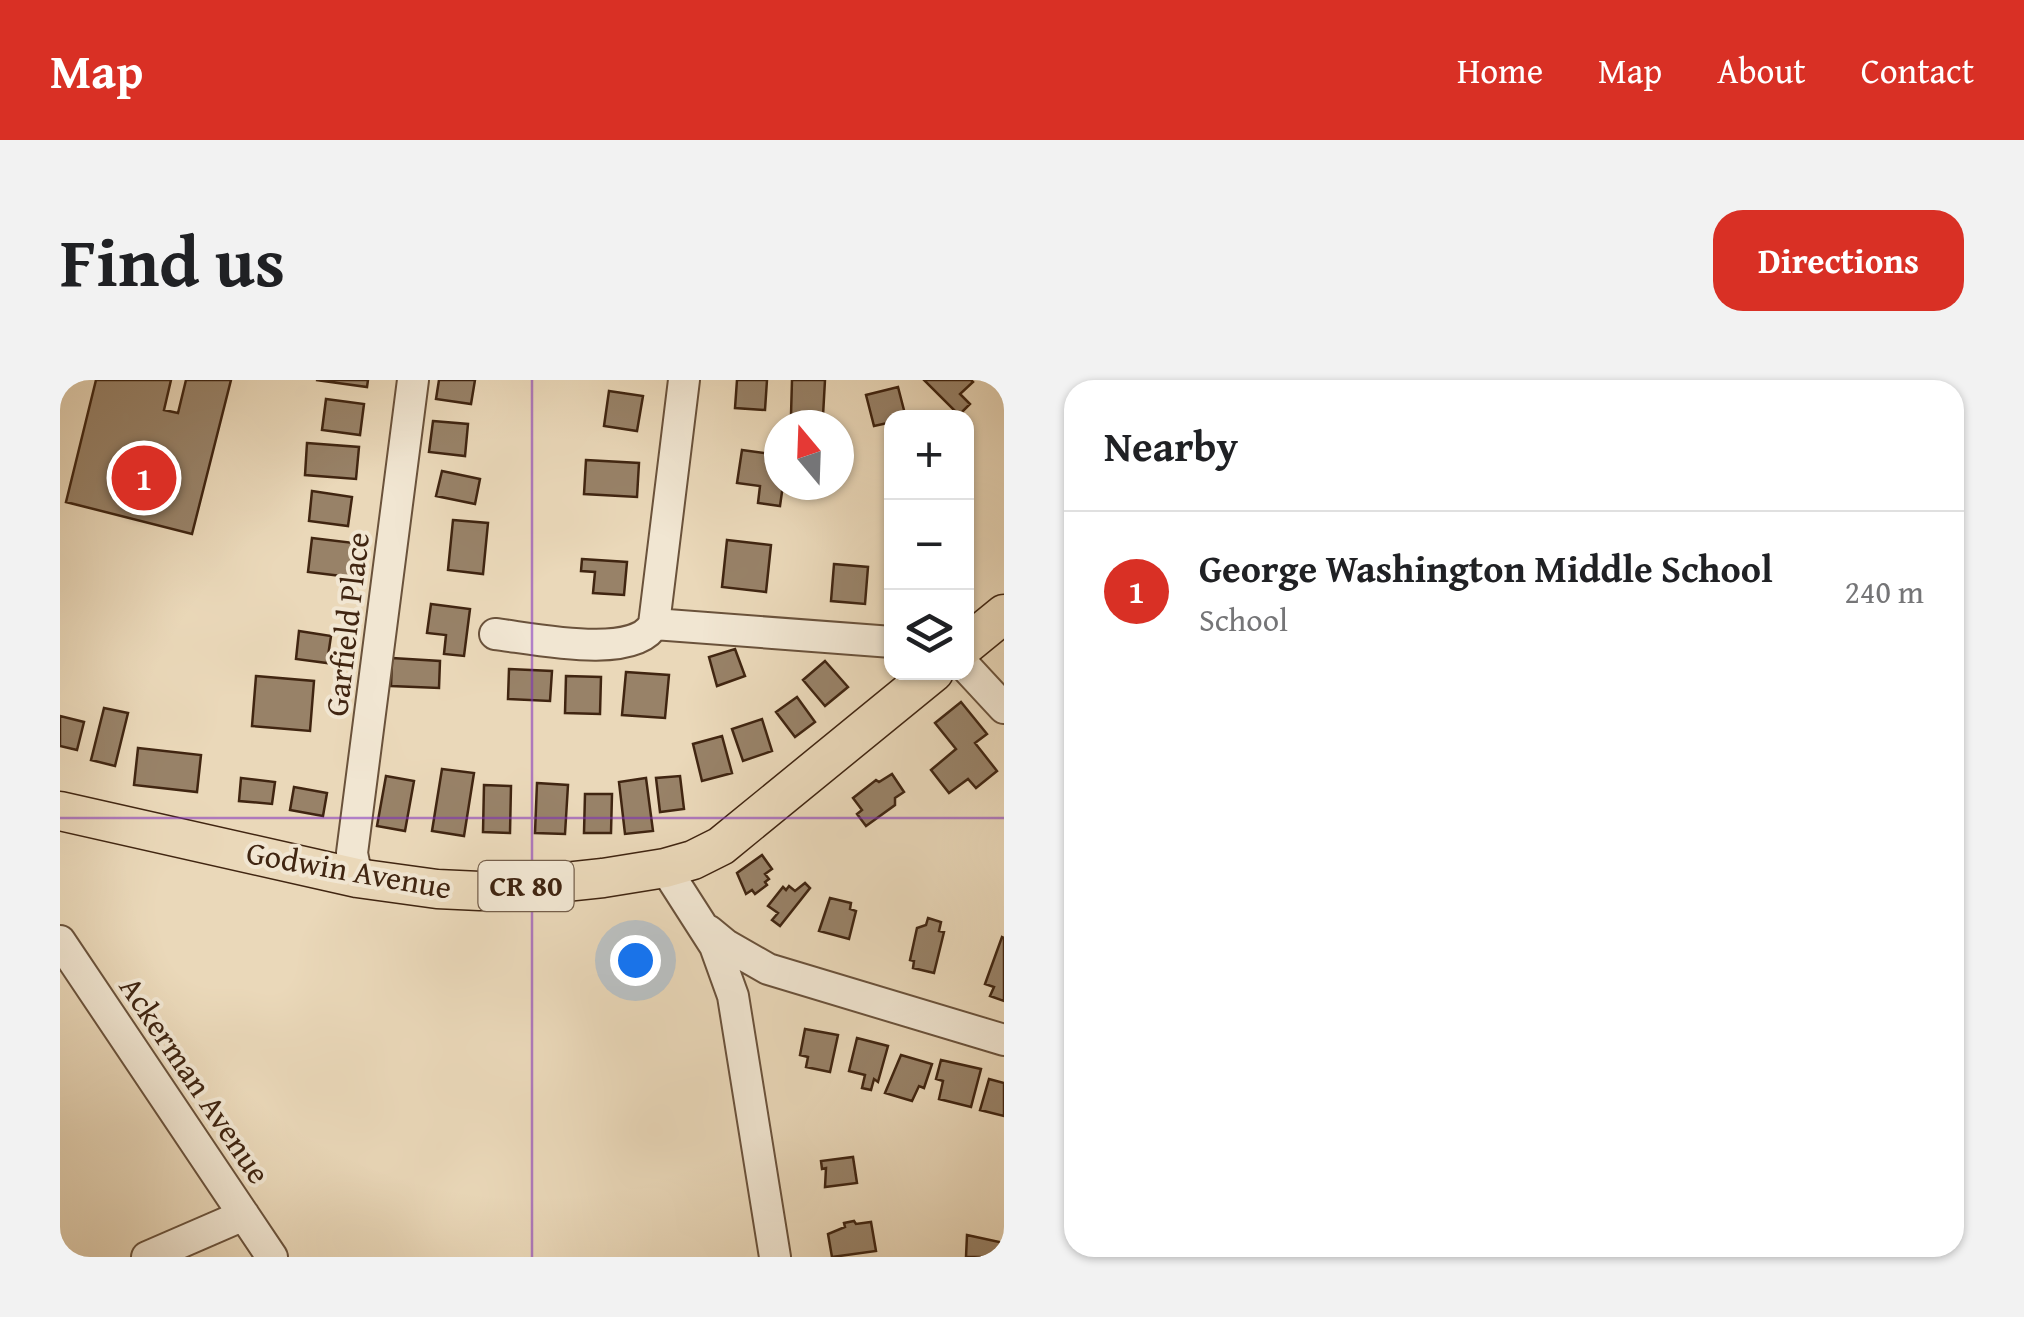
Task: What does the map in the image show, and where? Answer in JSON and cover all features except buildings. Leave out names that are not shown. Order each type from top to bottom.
[{"type":"main road","points":[[974,638],[1004,614]]},
{"type":"main road","name":"Godwin Avenue","points":[[60,812],[357,878],[480,891],[664,868],[721,846],[924,680]]},
{"type":"street","name":"Garfield Place","points":[[357,878],[352,853],[413,380]]},
{"type":"street","points":[[495,634],[580,644],[630,643],[649,633],[654,624],[684,380]]},
{"type":"street","points":[[654,624],[884,641]]},
{"type":"street","points":[[974,676],[1004,708]]},
{"type":"street","points":[[664,868],[715,946],[734,996],[775,1257]]},
{"type":"street","points":[[699,922],[726,946],[763,967],[1004,1040]]},
{"type":"street","name":"Ackerman Avenue","points":[[60,941],[272,1257]]},
{"type":"street","points":[[147,1257],[244,1215]]},
{"type":"place","name":"George Washington Middle School","points":[[144,478]]}]
